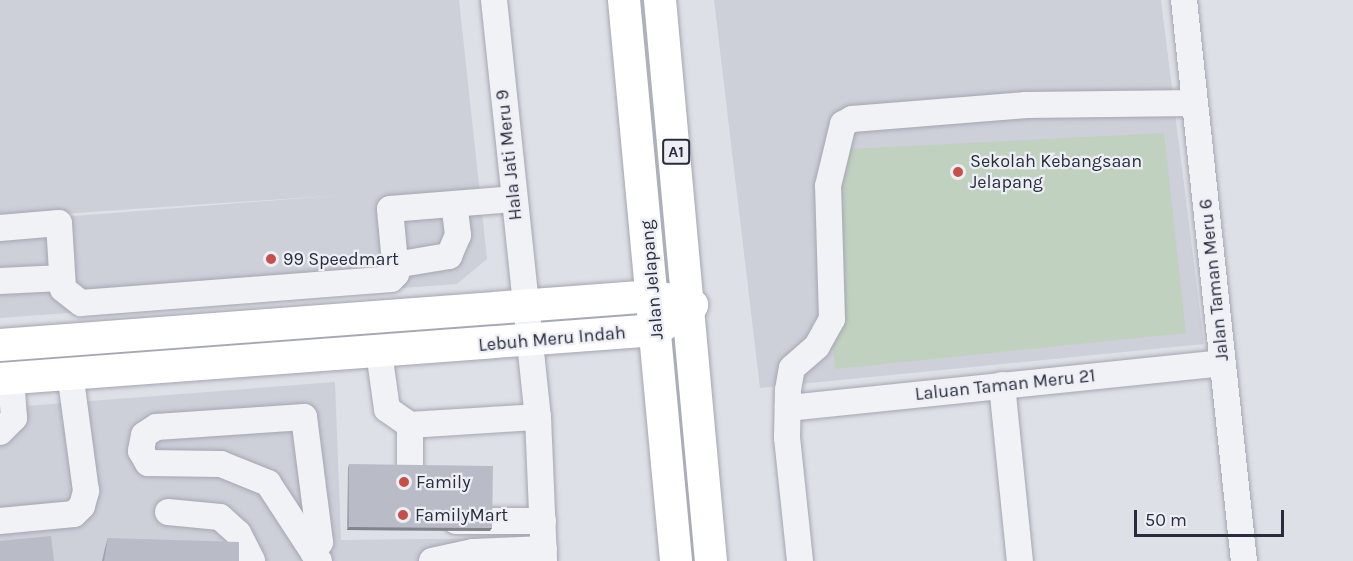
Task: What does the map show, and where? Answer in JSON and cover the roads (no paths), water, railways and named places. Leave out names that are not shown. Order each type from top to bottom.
[{"type":"main road","name":"Jalan Jelapang","points":[[624,0],[650,254],[676,561]]},
{"type":"main road","name":"Jalan Jelapang","points":[[660,0],[692,305],[711,561]]},
{"type":"main road","points":[[607,301],[632,283],[650,254]]},
{"type":"main road","name":"Lebuh Meru Indah","points":[[0,345],[525,309],[653,296],[692,305]]},
{"type":"main road","name":"Lebuh Meru Indah","points":[[6,378],[528,343],[656,330],[692,305]]},
{"type":"street","name":"Hala Jati Meru 9","points":[[494,0],[528,343],[538,417],[544,555]]},
{"type":"street","name":"Jalan Taman Meru 6","points":[[1184,0],[1244,561]]},
{"type":"street","points":[[800,561],[788,408],[792,368],[817,346],[832,319],[828,186],[843,124],[852,119],[1026,105],[1195,103]]},
{"type":"street","points":[[0,228],[59,223],[62,278],[70,299],[81,303],[391,279],[395,265],[390,210],[513,199]]},
{"type":"street","points":[[395,265],[449,256],[458,235],[454,204]]},
{"type":"street","points":[[0,281],[62,278]]},
{"type":"street","points":[[379,352],[387,409],[410,425],[538,417]]},
{"type":"street","name":"Laluan Taman Meru 21","points":[[788,408],[1223,363]]},
{"type":"street","points":[[0,521],[74,514],[82,506],[86,491],[70,373]]},
{"type":"street","points":[[0,432],[14,418],[6,378]]},
{"type":"street","points":[[1002,385],[1020,561]]},
{"type":"street","points":[[304,417],[320,542],[316,556],[268,483],[221,464],[148,463],[141,451],[144,435],[156,428],[304,417]]},
{"type":"street","points":[[410,425],[410,518],[543,521]]},
{"type":"street","points":[[168,512],[220,517],[238,533],[252,561]]},
{"type":"street","points":[[432,561],[473,552],[544,555]]},
{"type":"place","name":"Sekolah Kebangsaan Jelapang","points":[[958,172]]},
{"type":"place","name":"99 Speedmart","points":[[271,259]]},
{"type":"place","name":"Family","points":[[404,482]]},
{"type":"place","name":"FamilyMart","points":[[403,515]]}]
